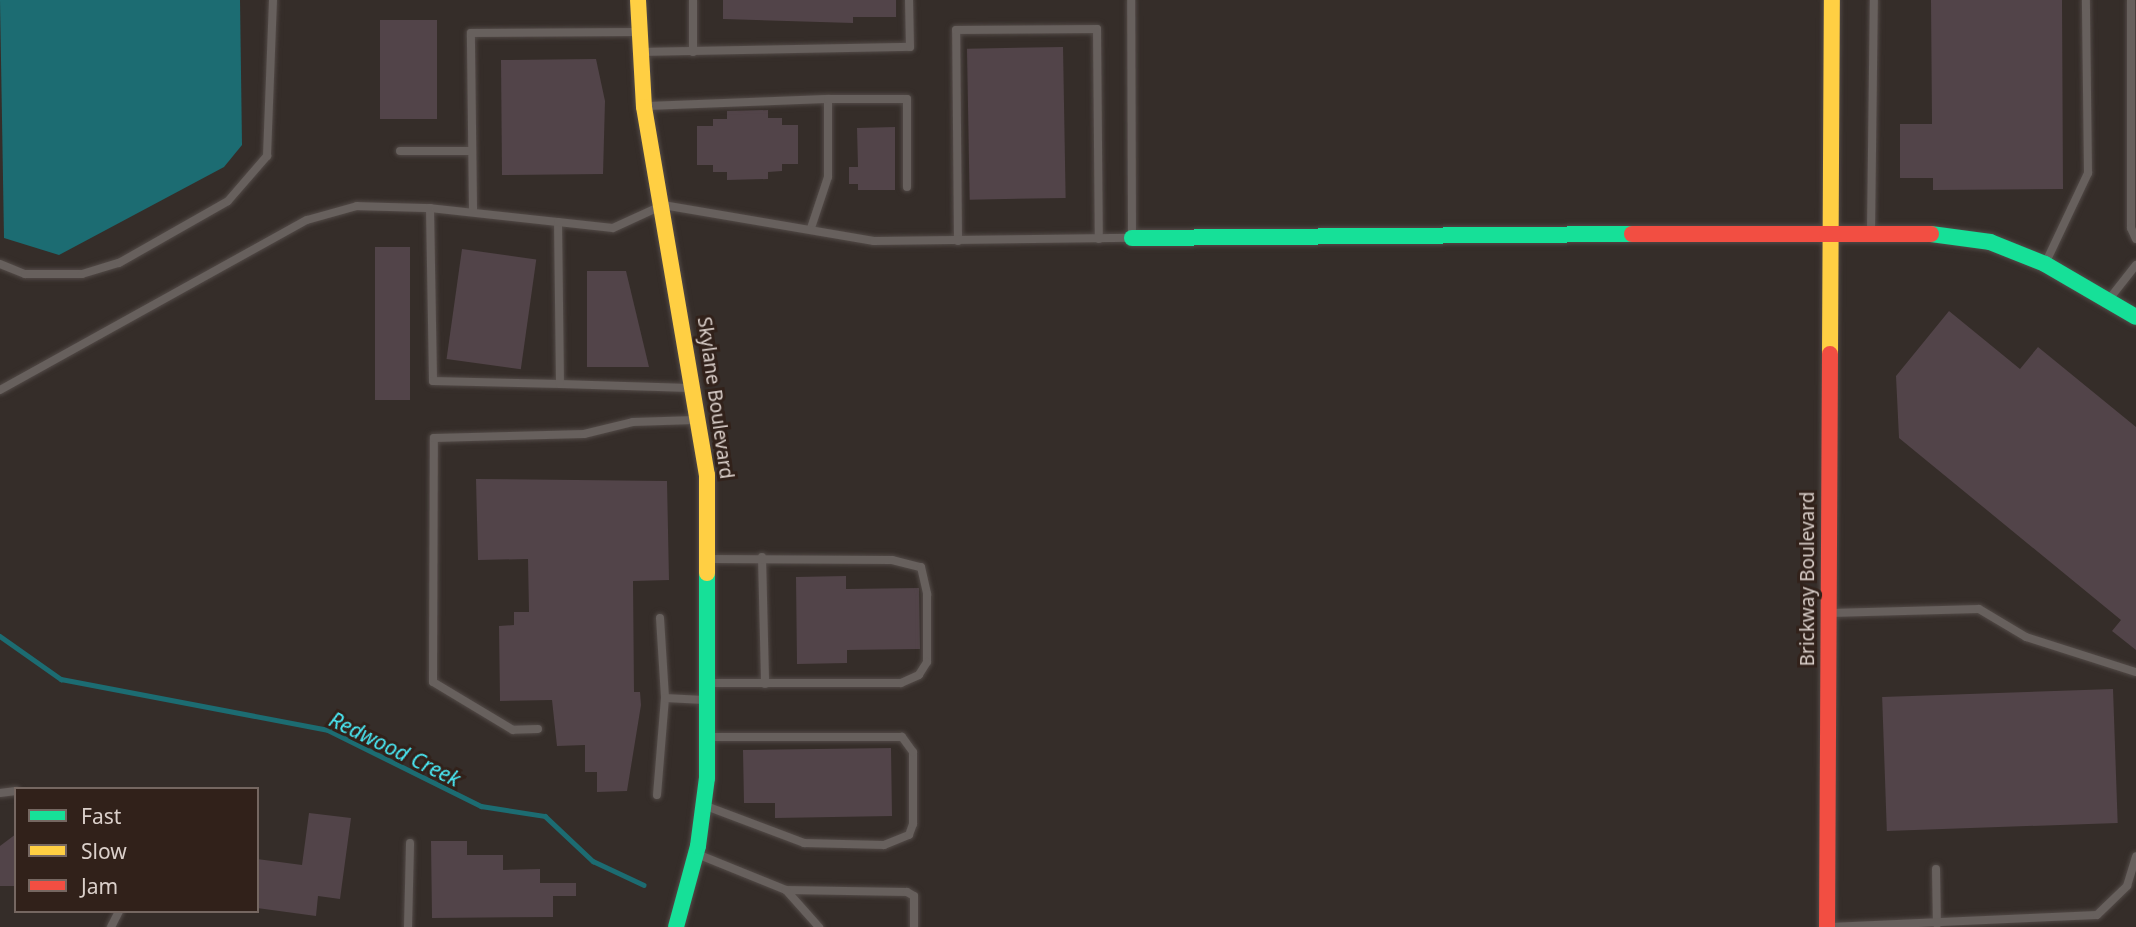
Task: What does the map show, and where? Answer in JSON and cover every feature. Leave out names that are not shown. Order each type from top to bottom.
[{"type":"street","name":"Skylane Boulevard","points":[[638,0],[644,107],[663,205],[707,475],[710,683],[703,805],[697,854],[676,927]]},
{"type":"street","name":"Brickway Boulevard","points":[[1828,927],[1832,0]]},
{"type":"street","points":[[1132,238],[1871,232],[1990,242],[2045,264],[2110,298],[2136,317]]},
{"type":"lane","points":[[0,264],[25,274],[82,274],[119,263],[228,201],[267,156],[273,0]]},
{"type":"lane","points":[[693,52],[694,0]]},
{"type":"lane","points":[[641,52],[910,47],[909,0]]},
{"type":"lane","points":[[0,390],[307,220],[357,206],[473,209],[613,228],[663,205],[874,240],[1132,238],[1131,0]]},
{"type":"lane","points":[[1871,232],[1874,0]]},
{"type":"lane","points":[[2045,264],[2088,173],[2086,0]]},
{"type":"lane","points":[[2131,0],[2131,228],[2136,239]]},
{"type":"lane","points":[[958,240],[956,30],[1097,29],[1099,239]]},
{"type":"lane","points":[[473,209],[471,33],[640,32]]},
{"type":"lane","points":[[811,228],[828,177],[828,99]]},
{"type":"lane","points":[[644,107],[828,99],[907,99],[907,187]]},
{"type":"lane","points":[[400,151],[472,151]]},
{"type":"lane","points":[[430,208],[433,381],[693,388]]},
{"type":"lane","points":[[558,222],[560,384]]},
{"type":"lane","points":[[2110,298],[2136,265]]},
{"type":"lane","points":[[538,729],[513,730],[433,682],[435,438],[584,434],[633,422],[698,420]]},
{"type":"lane","points":[[762,557],[765,684]]},
{"type":"lane","points":[[707,559],[762,557],[892,560],[921,567],[927,594],[927,662],[919,676],[901,682],[710,683]]},
{"type":"lane","points":[[1829,613],[1979,609],[2026,637],[2136,672]]},
{"type":"lane","points":[[657,795],[664,698],[660,618]]},
{"type":"lane","points":[[664,698],[709,701]]},
{"type":"lane","points":[[703,805],[804,843],[898,842],[913,824],[913,752],[902,737],[707,737]]},
{"type":"lane","points":[[408,927],[410,844]]},
{"type":"lane","points":[[697,854],[786,890],[907,892],[914,897],[914,927]]},
{"type":"lane","points":[[1828,927],[1937,925],[2097,915],[2127,886],[2136,856]]},
{"type":"lane","points":[[1936,869],[1937,925]]},
{"type":"lane","points":[[786,890],[820,927]]},
{"type":"water","points":[[0,0],[240,0],[242,145],[224,167],[59,255],[4,238]]},
{"type":"building","points":[[723,0],[896,0],[896,17],[853,17],[853,23],[723,19]]},
{"type":"building","points":[[1931,0],[2062,0],[2063,189],[1933,190],[1933,178],[1900,178],[1900,124],[1932,124]]},
{"type":"building","points":[[380,20],[437,20],[437,119],[380,119]]},
{"type":"building","points":[[1063,47],[1066,198],[970,200],[967,49]]},
{"type":"building","points":[[596,59],[605,101],[603,174],[502,175],[501,60]]},
{"type":"building","points":[[768,110],[768,118],[782,118],[782,125],[798,125],[798,164],[782,164],[782,171],[768,172],[768,179],[727,180],[727,172],[713,172],[713,165],[697,165],[697,126],[713,126],[713,119],[727,119],[727,111]]},
{"type":"building","points":[[895,127],[895,190],[858,190],[858,184],[849,184],[849,167],[858,167],[857,128]]},
{"type":"building","points":[[375,247],[410,247],[410,400],[375,400]]},
{"type":"building","points":[[462,249],[536,259],[521,369],[447,359]]},
{"type":"building","points":[[587,271],[626,271],[649,367],[587,367]]},
{"type":"building","points":[[1949,311],[2020,369],[2038,347],[2136,427],[2136,650],[2112,631],[2121,620],[1899,438],[1896,376]]},
{"type":"building","points":[[476,479],[667,481],[669,580],[633,581],[634,692],[640,692],[641,705],[627,791],[597,792],[597,772],[585,772],[585,745],[557,746],[552,700],[500,701],[499,626],[514,625],[514,612],[529,612],[528,559],[478,560]]},
{"type":"building","points":[[846,576],[846,589],[919,588],[920,649],[847,650],[847,663],[797,664],[796,577]]},
{"type":"building","points":[[2113,689],[2118,823],[1887,831],[1882,697]]},
{"type":"building","points":[[891,748],[892,816],[775,818],[775,803],[744,803],[743,750]]},
{"type":"building","points":[[309,813],[351,818],[340,899],[318,896],[316,916],[259,908],[259,859],[302,865]]},
{"type":"building","points":[[14,836],[14,886],[0,886],[0,846]]},
{"type":"building","points":[[431,841],[467,841],[467,855],[503,855],[503,870],[540,869],[540,883],[576,883],[576,896],[553,896],[553,917],[432,918]]},
{"type":"waterway","name":"Redwood Creek","points":[[0,636],[61,679],[328,730],[481,806],[545,816],[593,861],[644,885]]},
{"type":"traffic: fast","points":[[1132,238],[1632,234]]},
{"type":"traffic: fast","points":[[1931,234],[1990,242],[2045,264],[2136,317]]},
{"type":"traffic: fast","points":[[676,927],[698,846],[707,778],[707,573]]},
{"type":"traffic: slow","points":[[638,0],[644,107],[707,475],[707,573]]},
{"type":"traffic: slow","points":[[1830,354],[1832,0]]},
{"type":"traffic: jam","points":[[1632,234],[1931,234]]},
{"type":"traffic: jam","points":[[1827,927],[1830,354]]}]
